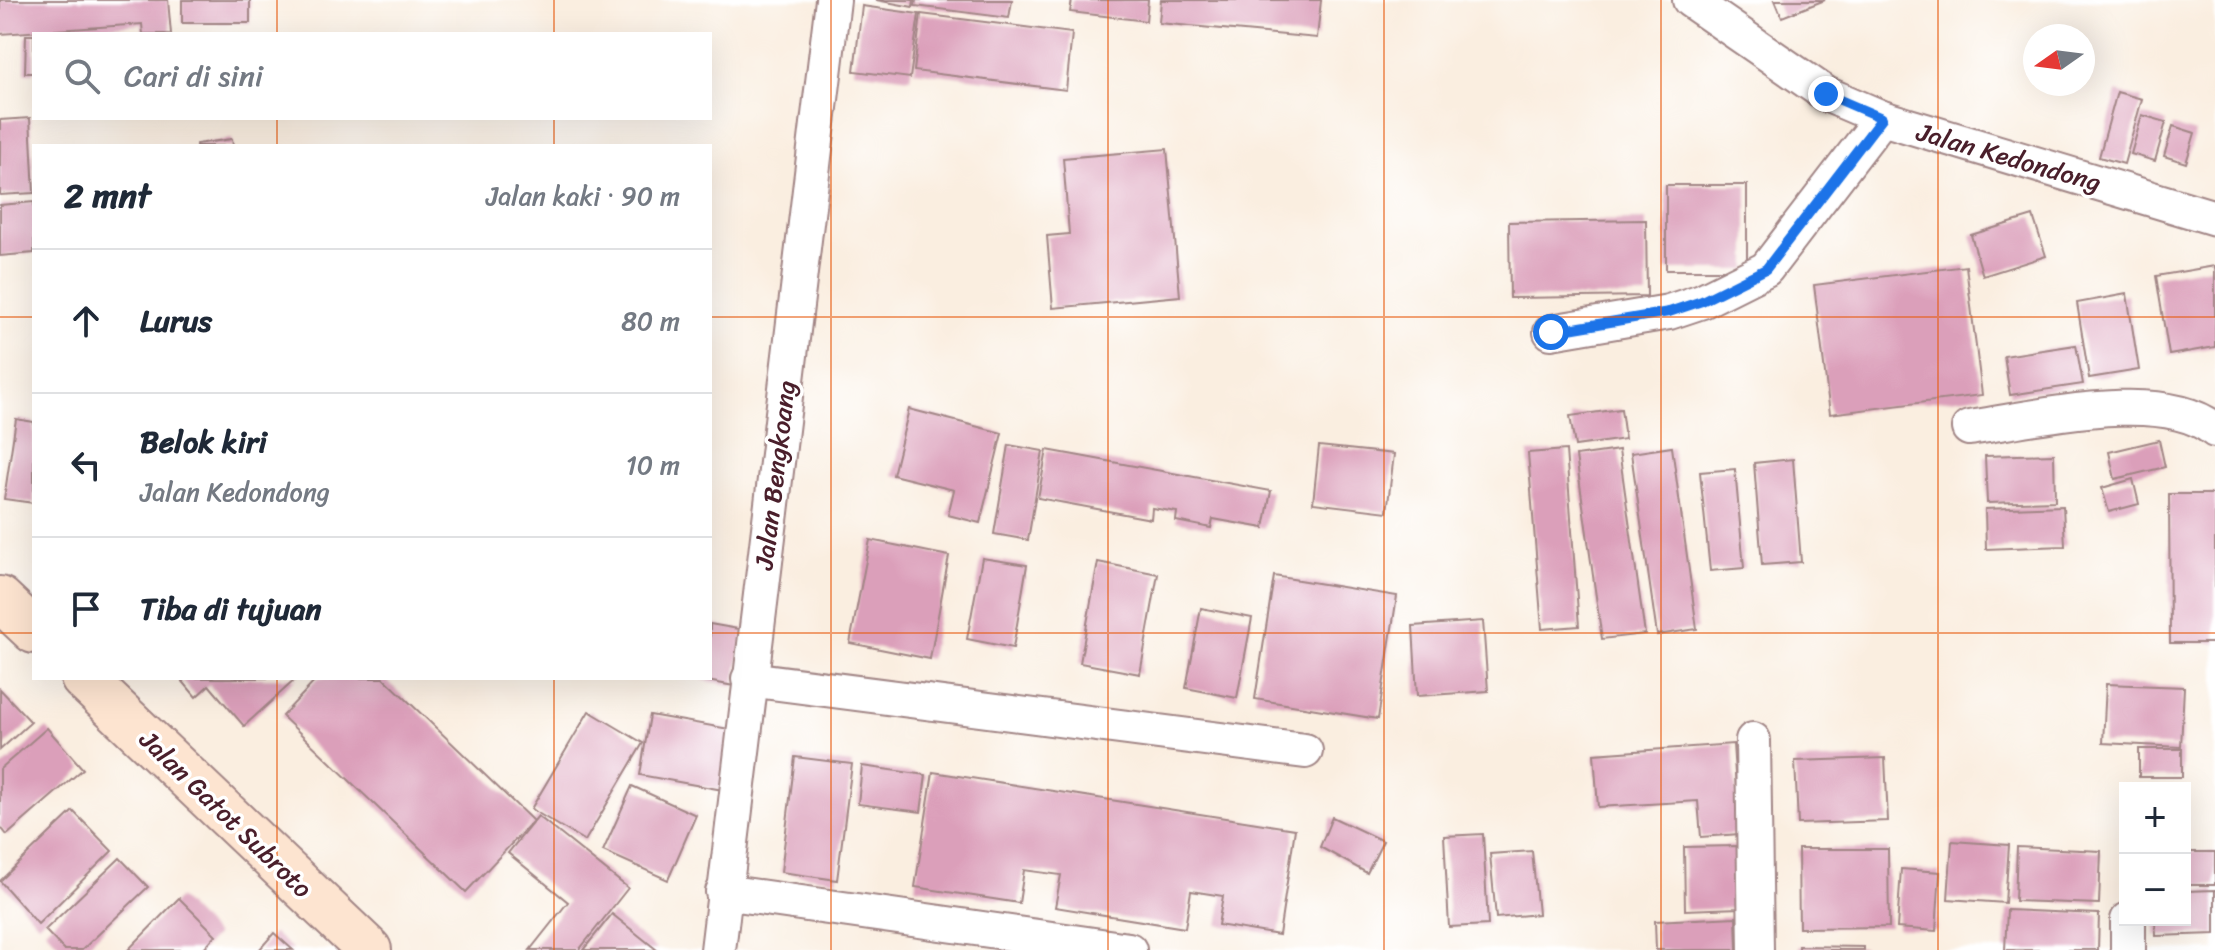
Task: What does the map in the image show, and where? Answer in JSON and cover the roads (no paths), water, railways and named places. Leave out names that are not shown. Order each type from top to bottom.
[{"type":"main road","points":[[0,599],[32,629]]},
{"type":"main road","name":"Jalan Gatot Subroto","points":[[85,680],[369,950]]},
{"type":"street","name":"Jalan Bengkoang","points":[[718,950],[833,0]]},
{"type":"street","name":"Jalan Kedondong","points":[[1690,0],[1826,94],[1882,118],[2215,218]]},
{"type":"street","points":[[1551,332],[1669,312],[1702,301],[1766,269],[1882,118]]},
{"type":"street","points":[[1969,428],[2130,407],[2199,417],[2215,430]]},
{"type":"street","points":[[749,679],[1305,751]]},
{"type":"street","points":[[1753,740],[1756,950]]},
{"type":"street","points":[[723,892],[1129,950]]},
{"type":"street","points":[[2128,926],[2128,950]]}]
